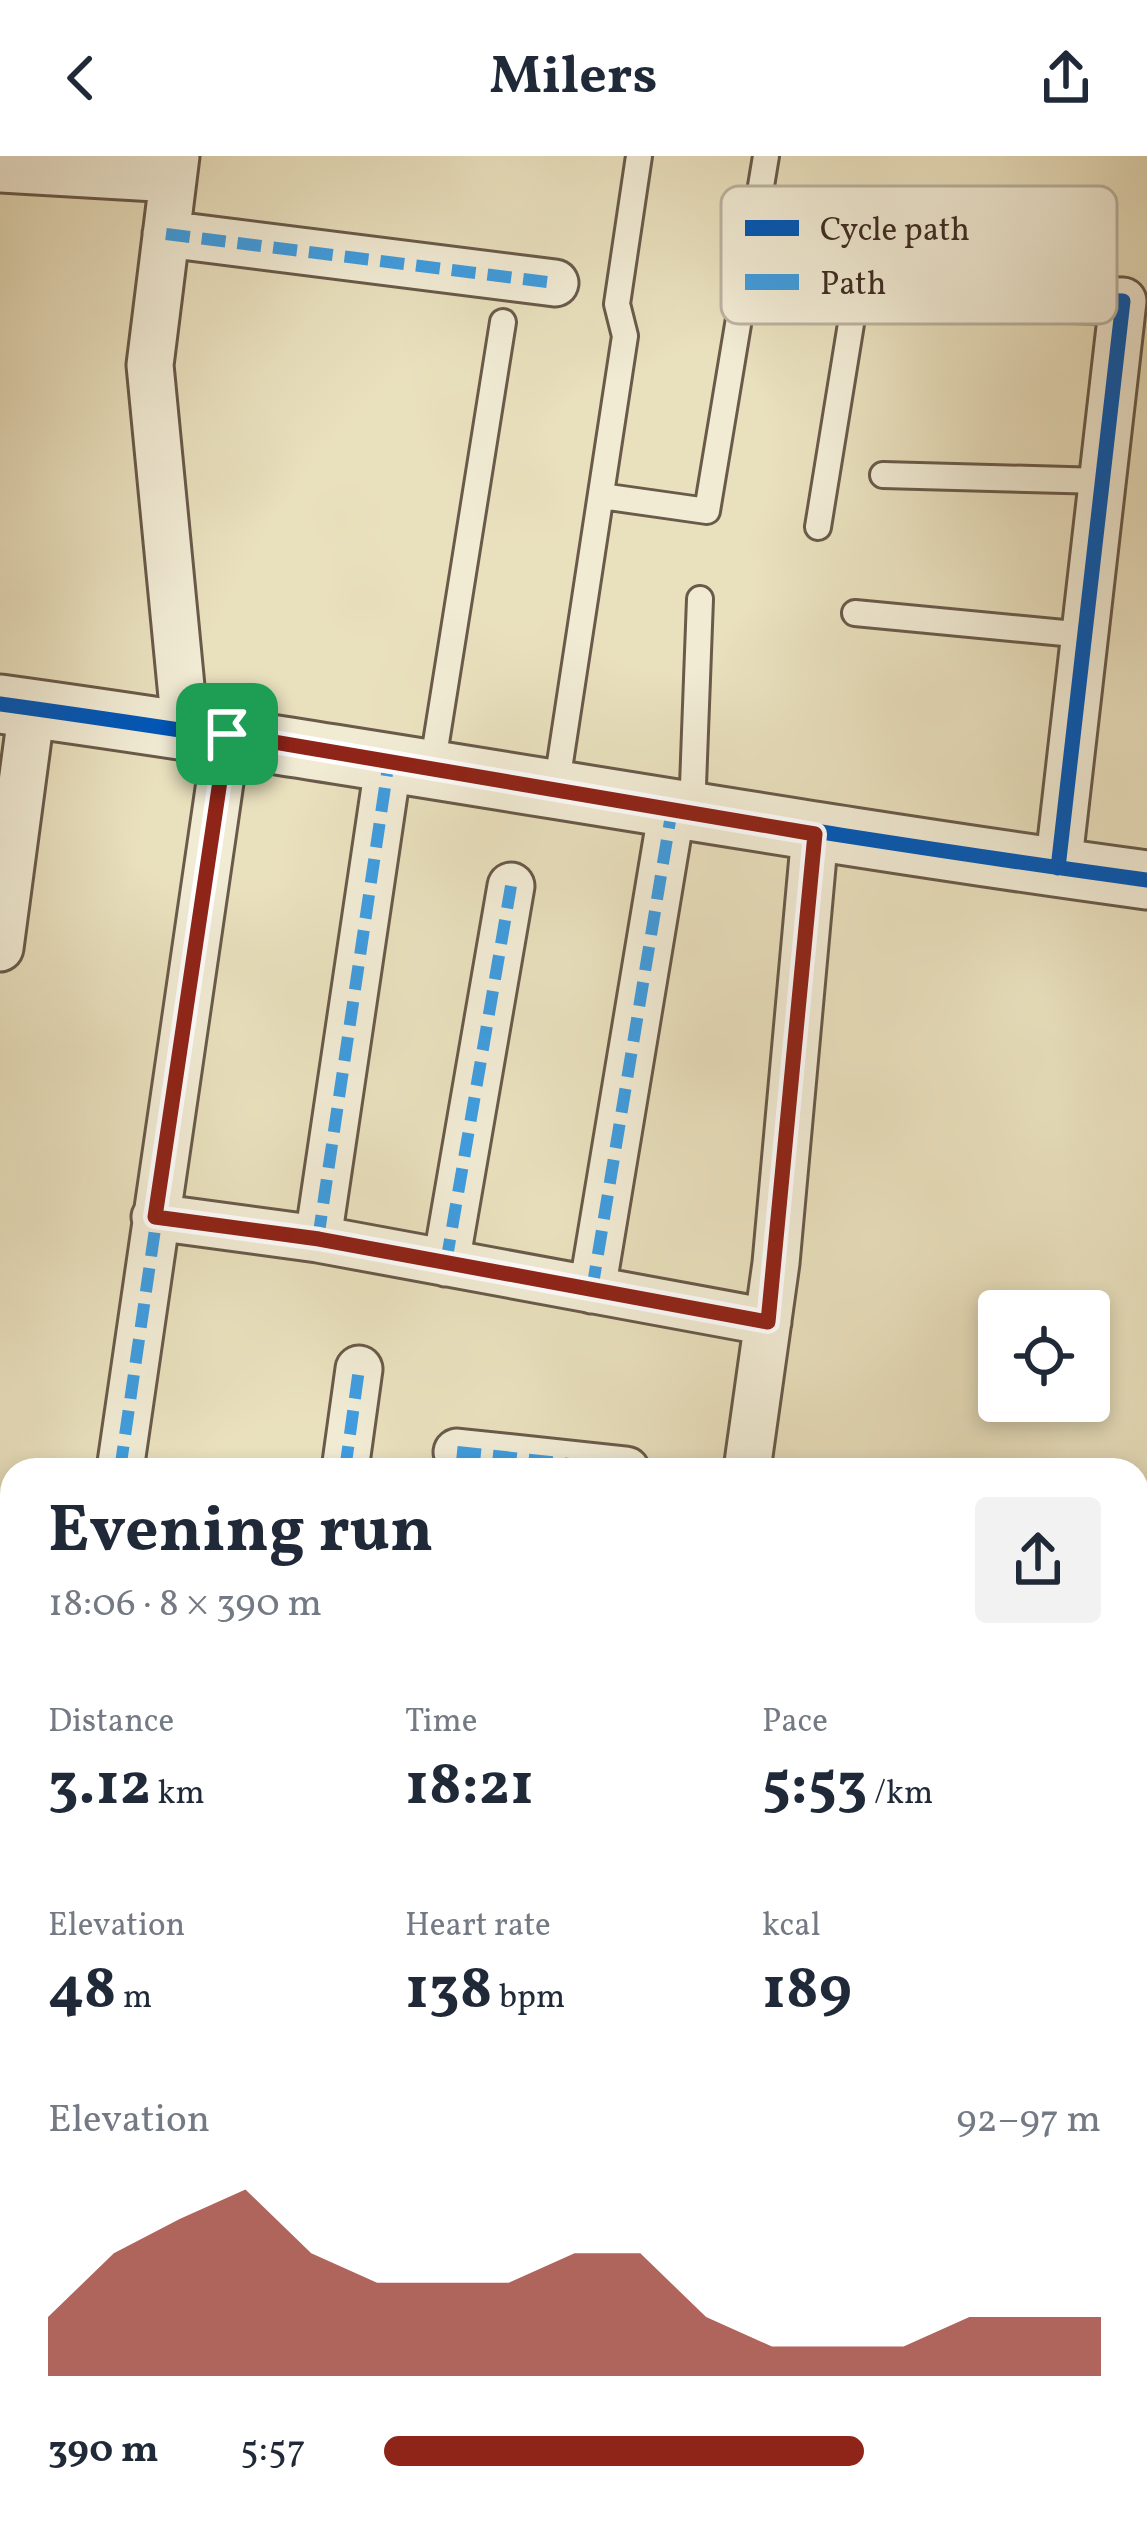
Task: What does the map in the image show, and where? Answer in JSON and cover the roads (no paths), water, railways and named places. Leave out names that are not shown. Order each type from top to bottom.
[{"type":"street","points":[[0,169],[175,167],[150,365],[206,731],[155,1217],[122,1458]]},
{"type":"street","points":[[166,234],[555,283]]},
{"type":"street","points":[[1058,868],[1123,301],[1117,300]]},
{"type":"street","points":[[0,948],[16,706],[206,731],[815,834],[1147,880]]},
{"type":"street","points":[[319,1239],[410,764]]},
{"type":"street","points":[[592,1290],[682,811]]},
{"type":"street","points":[[749,1458],[768,1322],[815,834]]},
{"type":"street","points":[[446,1262],[511,886]]},
{"type":"street","points":[[155,1217],[319,1239],[768,1322]]},
{"type":"street","points":[[347,1458],[359,1369]]},
{"type":"street","points":[[457,1452],[513,1458]]},
{"type":"lane","points":[[556,789],[626,336],[617,304],[639,156]]},
{"type":"lane","points":[[761,186],[766,156]]},
{"type":"lane","points":[[410,764],[503,322]]},
{"type":"lane","points":[[601,496],[706,511],[738,324]]},
{"type":"lane","points":[[818,527],[854,324]]},
{"type":"lane","points":[[883,475],[1103,481]]},
{"type":"lane","points":[[682,811],[700,599]]},
{"type":"lane","points":[[855,613],[1085,635]]}]
